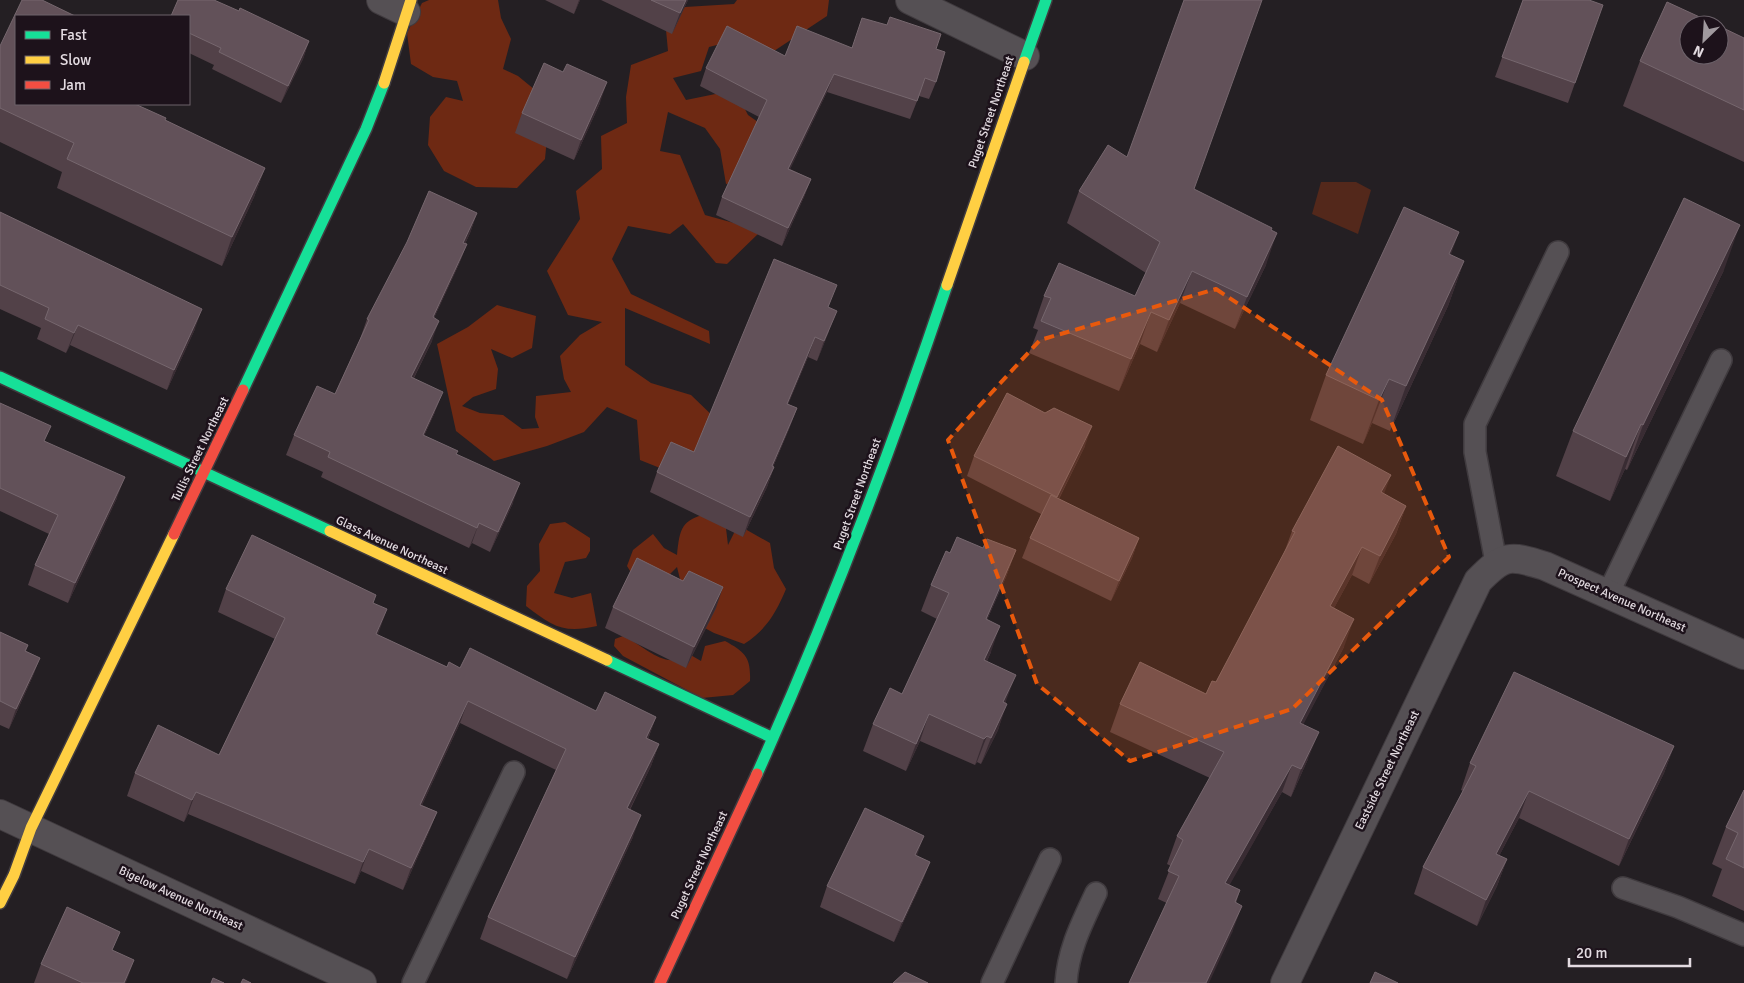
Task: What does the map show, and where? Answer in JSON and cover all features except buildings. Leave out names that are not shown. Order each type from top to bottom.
[{"type":"street","points":[[381,0],[408,6]]},
{"type":"street","points":[[910,0],[1025,56]]},
{"type":"street","name":"Puget Street Northeast","points":[[660,983],[772,738],[846,566],[904,407],[1046,0]]},
{"type":"street","name":"Tullis Street Northeast","points":[[0,903],[14,875],[31,828],[204,473],[366,128],[392,62],[408,6]]},
{"type":"street","name":"Glass Avenue Northeast","points":[[0,377],[772,738]]},
{"type":"street","name":"Prospect Avenue Northeast","points":[[1496,562],[1520,558],[1545,566],[1744,655]]},
{"type":"street","name":"Eastside Street Northeast","points":[[1285,983],[1478,581],[1496,562]]},
{"type":"street","name":"Bigelow Avenue Northeast","points":[[0,814],[359,982]]},
{"type":"lane","points":[[1496,562],[1474,452],[1473,435],[1475,424],[1558,252]]},
{"type":"lane","points":[[1608,594],[1721,360]]},
{"type":"lane","points":[[413,983],[514,772]]},
{"type":"lane","points":[[992,983],[1050,859]]},
{"type":"lane","points":[[1623,888],[1678,907],[1744,935]]},
{"type":"lane","points":[[1066,983],[1068,964],[1075,938],[1096,893]]},
{"type":"highlighted area","points":[[1216,289],[1382,400],[1449,557],[1292,709],[1130,761],[1037,684],[948,440],[1040,340]]},
{"type":"shaded area","points":[[429,0],[498,0],[501,18],[511,39],[503,69],[518,76],[540,94],[548,127],[545,159],[517,188],[476,187],[444,171],[428,145],[430,117],[446,97],[463,101],[457,81],[433,77],[411,64],[407,33],[422,3]]},
{"type":"shaded area","points":[[737,0],[829,0],[827,16],[771,53],[740,39],[709,47],[701,71],[673,78],[686,100],[735,90],[748,115],[781,138],[772,175],[726,184],[720,149],[705,128],[668,112],[660,151],[680,155],[705,215],[734,223],[759,233],[727,264],[716,263],[683,224],[670,234],[628,226],[612,259],[631,294],[709,331],[710,344],[625,308],[625,365],[651,383],[691,395],[719,422],[703,461],[670,472],[640,460],[637,420],[607,407],[584,432],[547,446],[494,461],[456,431],[437,344],[468,327],[497,305],[536,316],[532,348],[512,358],[491,349],[498,369],[496,389],[473,397],[462,406],[480,413],[503,415],[522,429],[539,428],[535,417],[536,396],[571,392],[564,379],[560,356],[580,335],[602,322],[568,315],[547,271],[580,219],[576,191],[602,169],[601,136],[627,123],[626,97],[631,65],[668,51],[666,30],[685,7],[734,4]]},
{"type":"shaded area","points":[[1321,182],[1356,182],[1371,190],[1358,234],[1312,214]]},
{"type":"shaded area","points":[[709,513],[725,520],[728,545],[738,525],[770,543],[774,568],[786,589],[778,606],[764,627],[744,644],[714,633],[690,620],[677,567],[664,580],[635,579],[627,566],[633,550],[653,534],[664,548],[677,555],[679,538],[687,522]]},
{"type":"shaded area","points":[[565,522],[590,538],[590,551],[586,558],[565,562],[554,593],[572,598],[591,593],[597,626],[575,629],[558,626],[543,619],[526,606],[527,586],[540,571],[539,544],[550,524]]},
{"type":"shaded area","points":[[623,636],[656,656],[672,660],[680,659],[689,654],[701,661],[705,646],[725,641],[745,656],[749,666],[750,681],[733,695],[702,698],[623,656],[614,646],[615,639]]},
{"type":"traffic: fast","points":[[1024,62],[1046,0]]},
{"type":"traffic: fast","points":[[243,390],[366,129],[384,83]]},
{"type":"traffic: fast","points":[[757,774],[784,714],[858,532],[904,409],[947,285]]},
{"type":"traffic: fast","points":[[0,377],[330,531]]},
{"type":"traffic: fast","points":[[607,660],[773,738]]},
{"type":"traffic: slow","points":[[384,83],[411,0]]},
{"type":"traffic: slow","points":[[947,285],[1024,62]]},
{"type":"traffic: slow","points":[[330,531],[607,660]]},
{"type":"traffic: slow","points":[[0,903],[14,875],[31,828],[174,534]]},
{"type":"traffic: jam","points":[[174,534],[243,390]]},
{"type":"traffic: jam","points":[[660,983],[757,774]]}]
